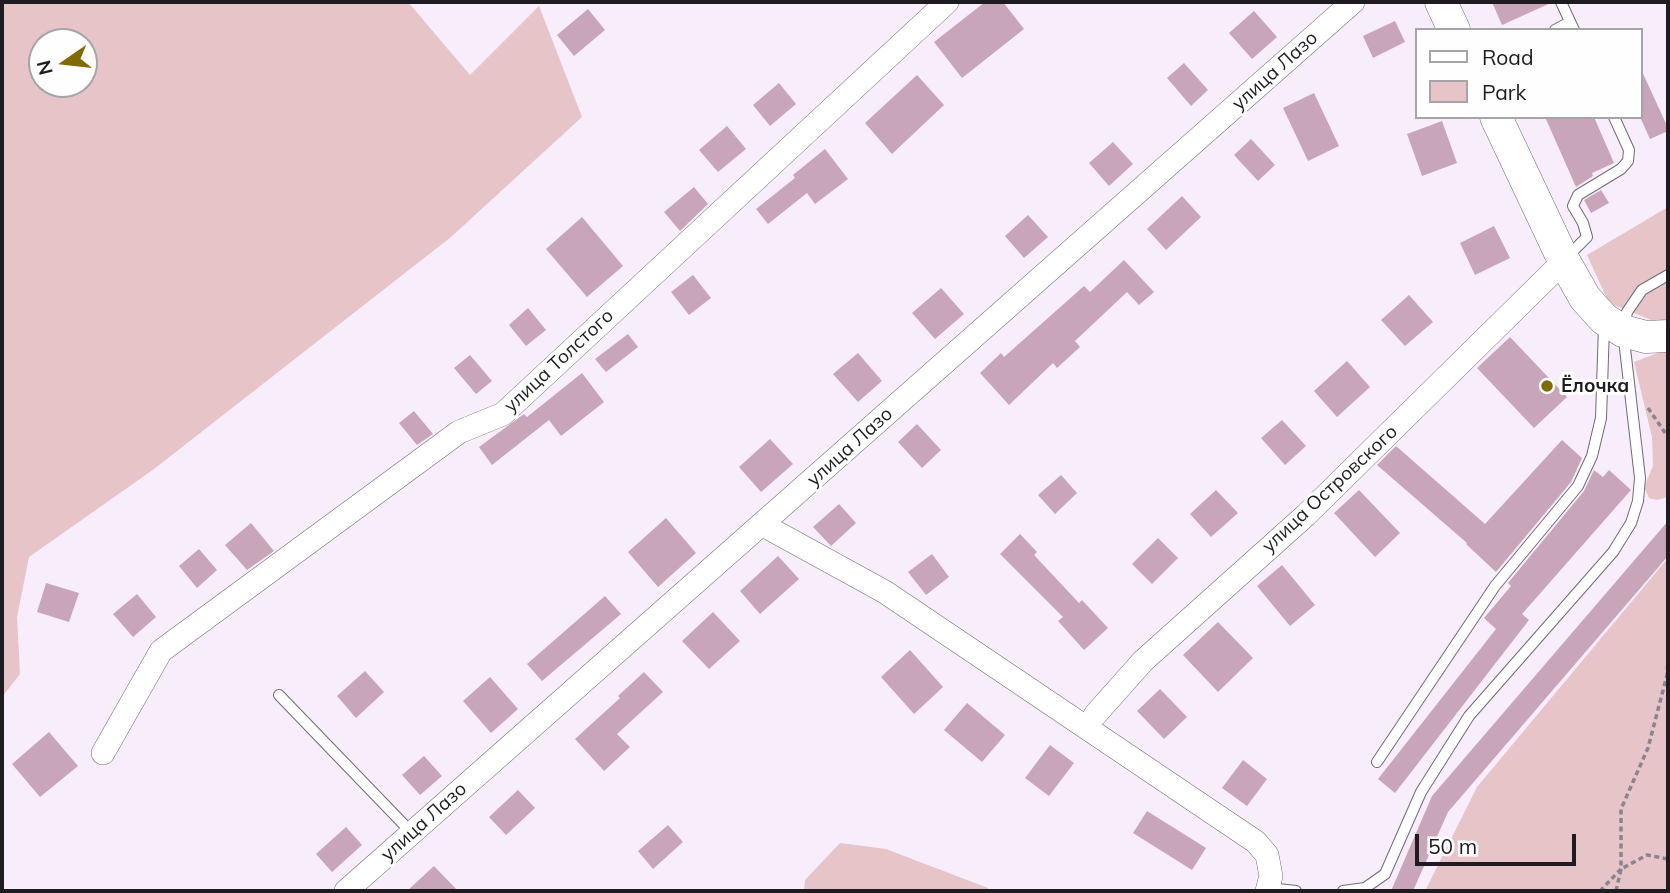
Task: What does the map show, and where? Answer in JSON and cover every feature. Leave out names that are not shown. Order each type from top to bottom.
[{"type":"main road","points":[[1441,2],[1453,28]]},
{"type":"main road","points":[[1497,119],[1564,261],[1585,298],[1613,325],[1646,337],[1668,336]]},
{"type":"street","name":"улица Толстого","points":[[103,753],[161,651],[459,432],[503,414],[947,2]]},
{"type":"street","name":"улица Лазо","points":[[346,891],[1353,2]]},
{"type":"street","name":"улица Островского","points":[[1095,715],[1143,661],[1306,515],[1564,261]]},
{"type":"street","points":[[763,525],[885,592],[1256,842],[1267,855],[1271,876],[1268,889]]},
{"type":"lane","points":[[1561,2],[1572,26]]},
{"type":"lane","points":[[1564,261],[1587,237],[1583,223],[1573,206],[1578,195],[1621,169],[1628,161],[1629,150],[1615,119]]},
{"type":"lane","points":[[1377,762],[1495,586],[1578,486],[1592,456],[1601,418],[1613,325],[1627,312],[1642,290],[1668,275]]},
{"type":"lane","points":[[1343,891],[1365,888],[1385,874],[1421,792],[1469,716],[1613,552],[1631,523],[1638,501],[1640,478],[1613,325]]},
{"type":"lane","points":[[279,695],[412,832]]},
{"type":"lane","points":[[1268,889],[1296,891]]},
{"type":"path","points":[[1616,891],[1621,869],[1621,809],[1648,748],[1667,675],[1668,659]]},
{"type":"path","points":[[1600,891],[1621,869],[1647,855],[1668,859]]},
{"type":"green space","points":[[2,2],[408,2],[470,75],[539,6],[582,117],[451,237],[154,469],[29,557],[17,617],[20,674],[2,697]]},
{"type":"green space","points":[[1668,207],[1668,319],[1656,322],[1609,303],[1587,255]]},
{"type":"green space","points":[[1668,349],[1668,497],[1657,500],[1649,498],[1644,487],[1653,466],[1652,437],[1634,362]]},
{"type":"green space","points":[[1668,558],[1668,891],[1425,891],[1477,787]]},
{"type":"green space","points":[[840,843],[886,849],[990,891],[804,891],[805,880]]},
{"type":"building","points":[[985,2],[1003,2],[1024,29],[962,78],[934,42]]},
{"type":"building","points":[[1492,2],[1553,2],[1502,25]]},
{"type":"building","points":[[588,9],[605,30],[574,56],[557,35]]},
{"type":"building","points":[[1254,11],[1277,37],[1252,59],[1229,33]]},
{"type":"building","points":[[1395,21],[1405,42],[1373,58],[1363,36]]},
{"type":"building","points":[[1184,63],[1208,90],[1191,106],[1167,78]]},
{"type":"building","points":[[1642,71],[1668,128],[1668,131],[1650,139],[1641,119]]},
{"type":"building","points":[[917,75],[944,105],[892,154],[865,123]]},
{"type":"building","points":[[779,83],[796,104],[770,126],[753,105]]},
{"type":"building","points":[[1314,93],[1339,146],[1308,161],[1283,108]]},
{"type":"building","points":[[1546,119],[1595,119],[1614,163],[1592,173],[1593,176],[1576,187]]},
{"type":"building","points":[[1442,121],[1457,163],[1422,176],[1407,134]]},
{"type":"building","points":[[727,126],[746,149],[718,172],[699,150]]},
{"type":"building","points":[[1251,139],[1275,165],[1258,181],[1234,155]]},
{"type":"building","points":[[1113,142],[1133,164],[1109,186],[1089,163]]},
{"type":"building","points":[[825,149],[848,179],[815,204],[807,193],[768,224],[756,209],[795,178],[793,175]]},
{"type":"building","points":[[694,187],[708,204],[680,231],[664,212]]},
{"type":"building","points":[[1601,190],[1609,203],[1591,213],[1584,200]]},
{"type":"building","points":[[1182,196],[1201,217],[1166,250],[1147,229]]},
{"type":"building","points":[[1028,215],[1048,237],[1024,258],[1005,236]]},
{"type":"building","points":[[582,217],[623,266],[587,297],[546,249]]},
{"type":"building","points":[[1494,226],[1510,258],[1475,275],[1460,243]]},
{"type":"building","points":[[1124,260],[1154,292],[1139,305],[1127,292],[1075,341],[1080,347],[1057,368],[1053,363],[1009,405],[980,373],[1001,353],[1004,357],[1084,286],[1090,292]]},
{"type":"building","points":[[693,275],[711,298],[689,315],[671,292]]},
{"type":"building","points":[[941,288],[964,314],[935,339],[912,313]]},
{"type":"building","points":[[1409,295],[1433,322],[1405,346],[1381,320]]},
{"type":"building","points":[[528,308],[546,330],[526,346],[509,325]]},
{"type":"building","points":[[628,334],[638,347],[606,372],[595,359]]},
{"type":"building","points":[[1510,337],[1567,397],[1534,428],[1477,368]]},
{"type":"building","points":[[858,353],[882,381],[858,402],[833,374]]},
{"type":"building","points":[[470,355],[492,381],[476,394],[454,368]]},
{"type":"building","points":[[1347,361],[1370,387],[1337,417],[1314,391]]},
{"type":"building","points":[[582,373],[604,402],[561,436],[549,420],[492,465],[479,447],[524,414],[527,417]]},
{"type":"building","points":[[414,411],[433,434],[417,445],[399,423]]},
{"type":"building","points":[[1282,420],[1306,446],[1285,465],[1261,438]]},
{"type":"building","points":[[917,424],[941,450],[922,468],[898,442]]},
{"type":"building","points":[[770,439],[793,464],[761,492],[739,467]]},
{"type":"building","points":[[1562,440],[1582,458],[1571,482],[1496,572],[1467,543],[1377,465],[1396,446],[1485,524]]},
{"type":"building","points":[[1594,470],[1603,477],[1609,470],[1631,490],[1522,614],[1529,620],[1395,793],[1378,779],[1496,629],[1484,618],[1511,586],[1508,583],[1584,491]]},
{"type":"building","points":[[1061,475],[1077,493],[1055,514],[1038,495]]},
{"type":"building","points":[[1216,490],[1238,513],[1211,537],[1190,514]]},
{"type":"building","points":[[1359,490],[1400,533],[1375,557],[1334,513]]},
{"type":"building","points":[[839,504],[856,523],[831,546],[813,527]]},
{"type":"building","points":[[666,518],[696,553],[658,587],[628,552]]},
{"type":"building","points":[[1668,521],[1668,556],[1448,812],[1413,891],[1391,891],[1432,796]]},
{"type":"building","points":[[251,523],[274,551],[247,570],[225,545]]},
{"type":"building","points":[[1020,534],[1037,552],[1034,555],[1079,603],[1082,600],[1108,628],[1084,650],[1058,621],[1063,617],[1000,554]]},
{"type":"building","points":[[1158,538],[1178,558],[1152,584],[1132,564]]},
{"type":"building","points":[[199,549],[217,570],[197,588],[179,566]]},
{"type":"building","points":[[932,554],[949,577],[926,595],[908,572]]},
{"type":"building","points":[[778,556],[799,579],[760,614],[740,591]]},
{"type":"building","points":[[1282,565],[1315,605],[1290,626],[1257,586]]},
{"type":"building","points":[[46,583],[79,593],[69,622],[37,612]]},
{"type":"building","points":[[137,594],[156,617],[133,637],[113,614]]},
{"type":"building","points":[[605,596],[621,614],[542,681],[527,664]]},
{"type":"building","points":[[713,612],[740,641],[709,669],[682,641]]},
{"type":"building","points":[[1218,622],[1253,658],[1218,692],[1183,655]]},
{"type":"building","points":[[910,650],[943,687],[914,714],[881,677]]},
{"type":"building","points":[[365,671],[384,692],[356,718],[337,696]]},
{"type":"building","points":[[644,672],[663,692],[617,734],[630,747],[604,771],[575,739]]},
{"type":"building","points":[[490,677],[518,709],[491,733],[463,701]]},
{"type":"building","points":[[1160,689],[1187,717],[1164,739],[1137,711]]},
{"type":"building","points":[[967,703],[1005,735],[982,762],[944,730]]},
{"type":"building","points":[[49,732],[78,766],[40,797],[12,764]]},
{"type":"building","points":[[1050,745],[1074,763],[1049,796],[1025,778]]},
{"type":"building","points":[[424,756],[442,776],[420,795],[402,775]]},
{"type":"building","points":[[1243,760],[1267,779],[1247,806],[1222,788]]},
{"type":"building","points":[[518,790],[535,808],[506,835],[489,817]]},
{"type":"building","points":[[1147,811],[1206,848],[1192,870],[1133,833]]},
{"type":"building","points":[[668,825],[683,842],[653,869],[638,851]]},
{"type":"building","points":[[346,827],[362,845],[332,872],[316,854]]},
{"type":"building","points":[[434,866],[458,891],[407,891]]},
{"type":"place","name":"Ёлочка","points":[[1547,386]]}]
